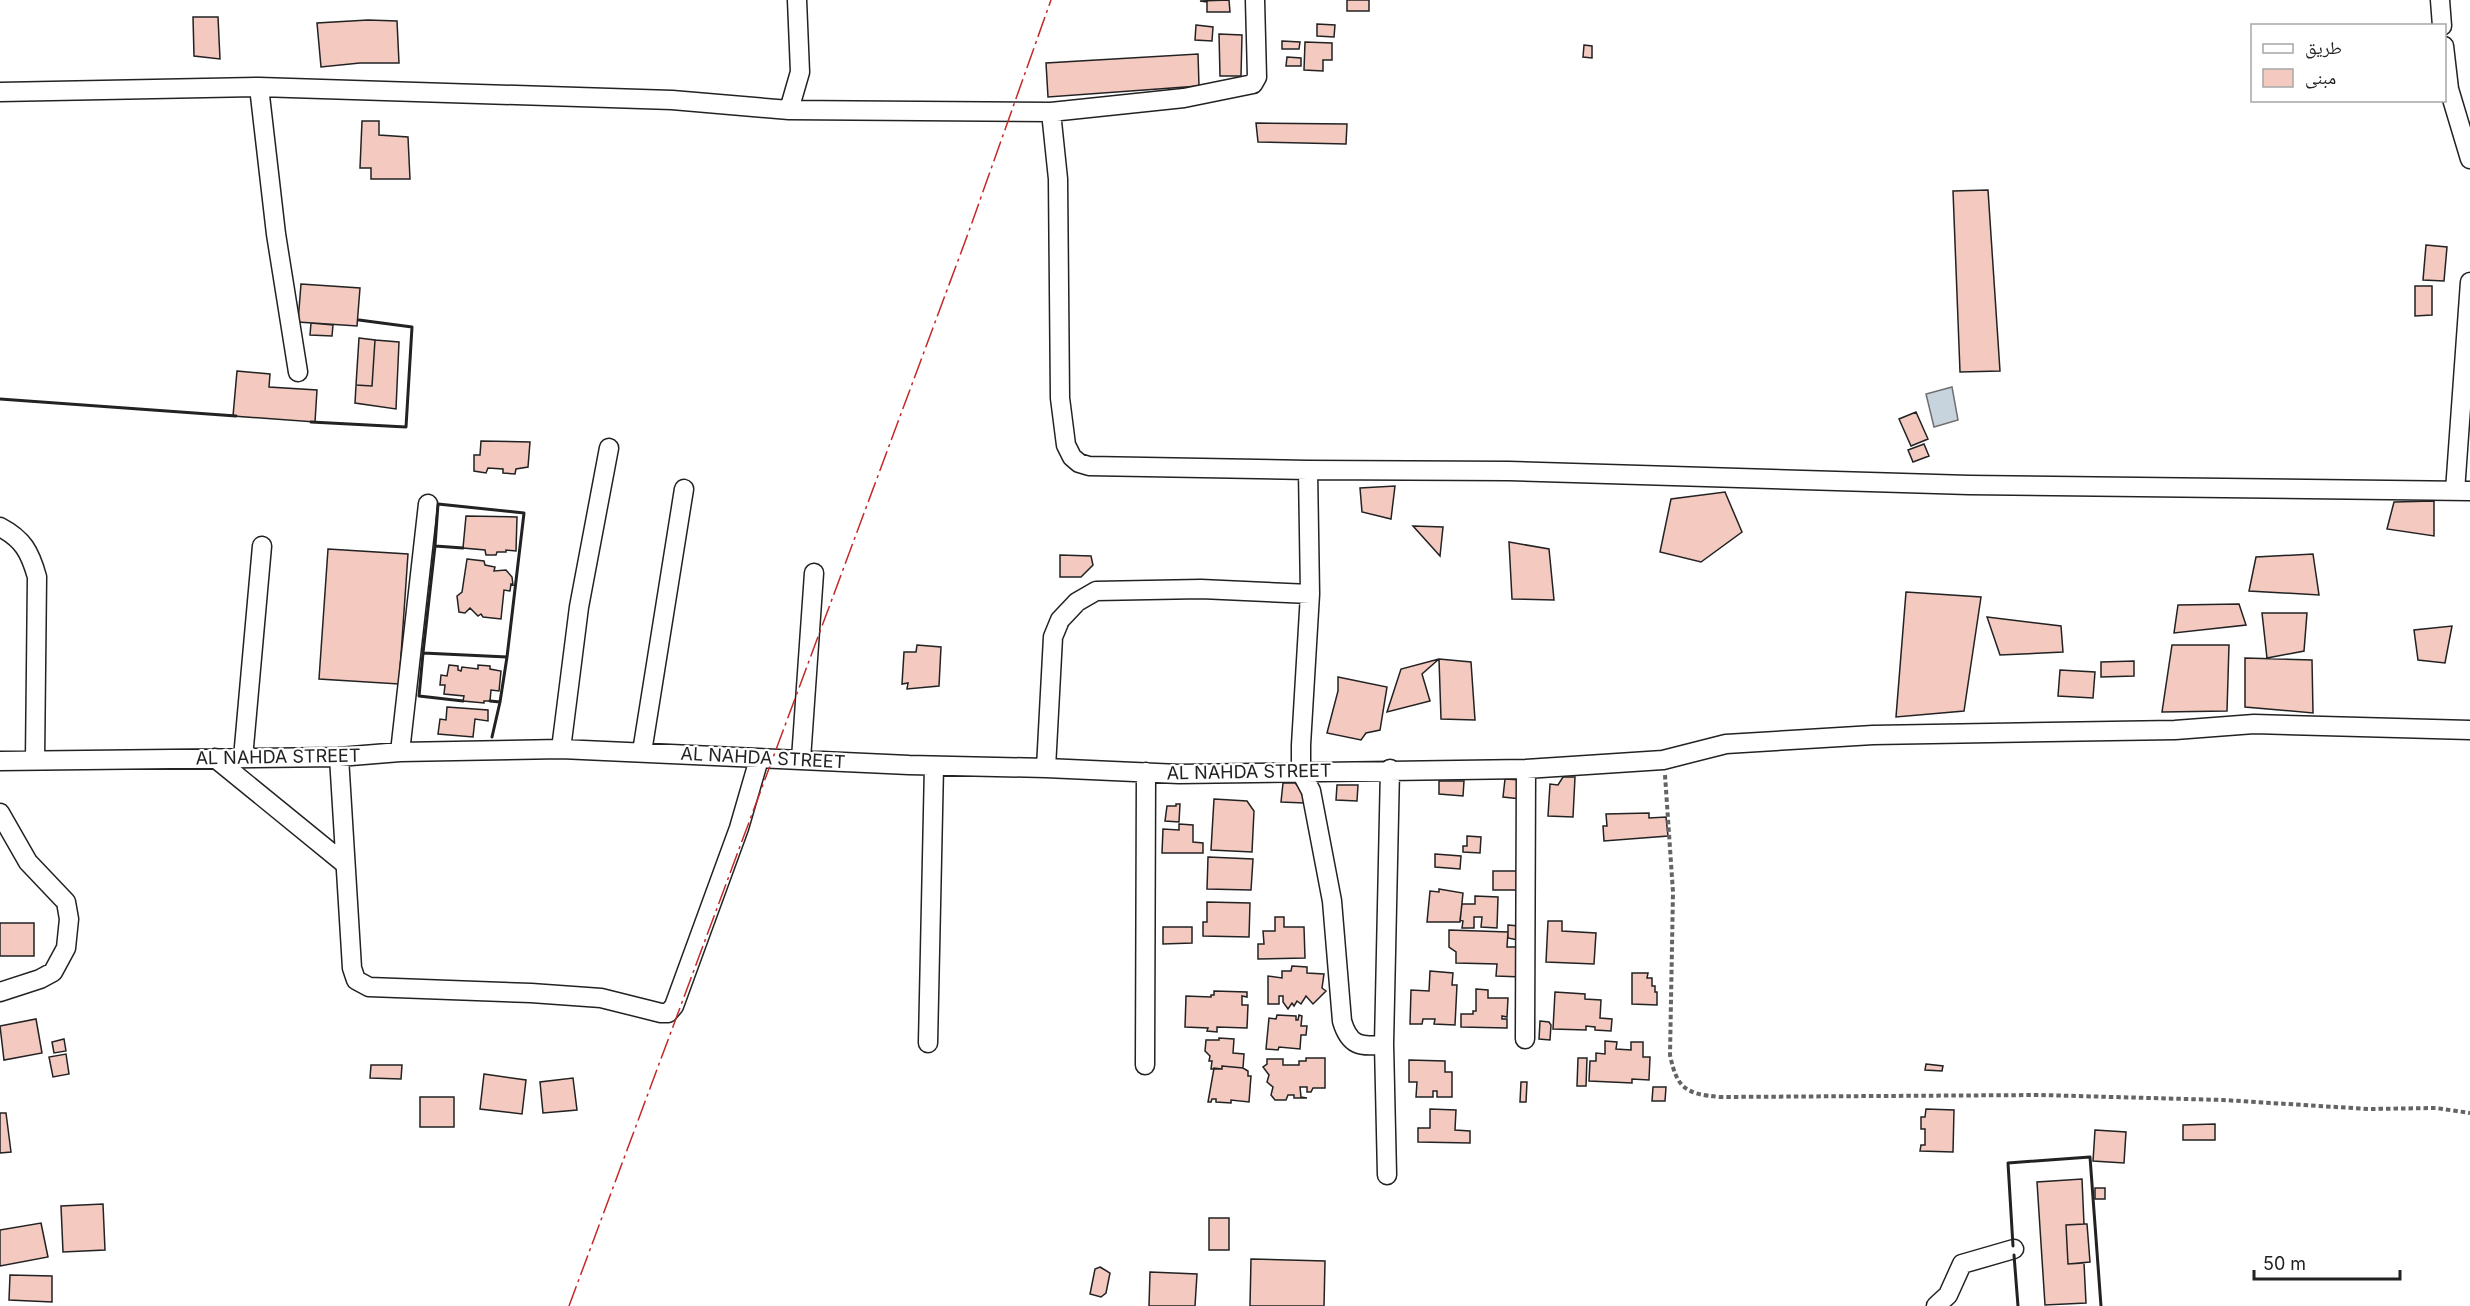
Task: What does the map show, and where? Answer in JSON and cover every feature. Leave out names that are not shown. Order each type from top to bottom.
[{"type":"street","points":[[789,110],[800,72],[797,0]]},
{"type":"street","points":[[0,92],[259,87],[672,100],[789,110],[1051,112],[1184,98],[1254,84],[1257,77],[1255,0]]},
{"type":"street","points":[[2440,0],[2442,24]]},
{"type":"street","points":[[2446,57],[2449,89],[2470,159]]},
{"type":"street","points":[[259,87],[276,234],[298,372]]},
{"type":"street","points":[[1051,112],[1058,179],[1060,398],[1066,445],[1072,457],[1079,463],[1103,467],[1486,470],[1969,485],[2462,491],[2470,282]]},
{"type":"street","points":[[561,749],[579,607],[609,448]]},
{"type":"street","points":[[1308,470],[1310,594],[1300,745],[1301,772],[1311,791],[1332,901],[1342,1021],[1346,1035],[1357,1044],[1370,1047],[1384,1044]]},
{"type":"street","points":[[642,752],[684,489]]},
{"type":"street","points":[[400,752],[428,504]]},
{"type":"street","points":[[0,528],[16,536],[21,542],[31,556],[37,577],[35,759]]},
{"type":"street","points":[[243,758],[262,546]]},
{"type":"street","points":[[801,759],[813,573]]},
{"type":"street","points":[[1046,768],[1053,637],[1060,620],[1077,602],[1096,591],[1201,590],[1310,594]]},
{"type":"street","name":"AL NAHDA STREET","points":[[0,761],[339,758],[400,752],[561,749],[759,759],[1179,774],[1390,769],[1526,769],[1664,760],[1726,744],[1873,735],[2175,730],[2254,724],[2470,730]]},
{"type":"street","points":[[215,758],[345,864]]},
{"type":"street","points":[[339,758],[352,968],[356,980],[369,987],[601,998],[668,1013],[674,1006],[740,828],[759,759]]},
{"type":"street","points":[[927,1043],[934,766]]},
{"type":"street","points":[[1388,1175],[1384,1044],[1390,769]]},
{"type":"street","points":[[1525,1039],[1526,769]]},
{"type":"street","points":[[1145,1065],[1146,772]]},
{"type":"street","points":[[0,813],[28,862],[66,903],[69,919],[66,948],[53,972],[40,979],[0,992]]},
{"type":"street","points":[[1936,1306],[1948,1295],[1962,1264],[2013,1249]]},
{"type":"path","points":[[1664,760],[1673,892],[1670,1055],[1674,1074],[1679,1083],[1690,1092],[1720,1097],[2040,1095],[2223,1100],[2368,1109],[2436,1108],[2470,1113]]},
{"type":"shaded area","points":[[1952,387],[1958,420],[1934,427],[1926,394]]},
{"type":"building","points":[[1229,0],[1230,12],[1207,12],[1207,2],[1200,1]]},
{"type":"building","points":[[1347,0],[1369,0],[1369,11],[1347,11]]},
{"type":"building","points":[[193,17],[218,17],[220,59],[194,56]]},
{"type":"building","points":[[397,21],[399,63],[360,63],[321,67],[317,23]]},
{"type":"building","points":[[1317,24],[1335,25],[1334,37],[1317,36]]},
{"type":"building","points":[[1196,25],[1213,27],[1212,41],[1195,40]]},
{"type":"building","points":[[1219,34],[1242,35],[1241,76],[1220,76]]},
{"type":"building","points":[[1282,41],[1300,42],[1299,49],[1282,49]]},
{"type":"building","points":[[1305,42],[1332,43],[1332,60],[1323,60],[1323,71],[1304,70]]},
{"type":"building","points":[[1584,45],[1592,46],[1592,58],[1583,57]]},
{"type":"building","points":[[1198,54],[1199,86],[1048,97],[1046,63]]},
{"type":"building","points":[[1287,57],[1301,58],[1301,66],[1286,66]]},
{"type":"building","points":[[362,121],[379,121],[379,135],[408,137],[410,179],[371,179],[371,168],[360,168]]},
{"type":"building","points":[[1256,123],[1347,124],[1346,144],[1258,142]]},
{"type":"building","points":[[1988,190],[2000,371],[1960,372],[1953,191]]},
{"type":"building","points":[[2426,245],[2447,247],[2444,281],[2423,280]]},
{"type":"building","points":[[301,284],[360,288],[357,326],[298,322]]},
{"type":"building","points":[[2415,286],[2432,286],[2432,315],[2415,316]]},
{"type":"building","points":[[311,323],[333,325],[332,336],[310,335]]},
{"type":"building","points":[[359,338],[375,340],[372,386],[356,385]]},
{"type":"building","points":[[375,340],[399,342],[396,409],[355,403],[356,385],[372,386]]},
{"type":"building","points":[[237,371],[270,374],[269,387],[317,390],[315,422],[233,416]]},
{"type":"building","points":[[1916,412],[1928,439],[1911,446],[1899,419]]},
{"type":"building","points":[[481,441],[530,442],[528,467],[516,469],[515,474],[503,473],[503,469],[488,468],[486,473],[474,471],[474,455],[480,455]]},
{"type":"building","points":[[1924,444],[1929,456],[1913,462],[1908,450]]},
{"type":"building","points":[[1395,486],[1391,519],[1362,512],[1360,488]]},
{"type":"building","points":[[1725,492],[1742,532],[1701,562],[1660,552],[1671,499]]},
{"type":"building","points":[[2434,501],[2434,536],[2387,529],[2394,502]]},
{"type":"building","points":[[466,516],[517,517],[516,551],[506,550],[506,552],[497,552],[496,555],[486,555],[485,550],[463,548]]},
{"type":"building","points":[[1413,526],[1443,527],[1440,556]]},
{"type":"building","points":[[1509,542],[1549,549],[1554,600],[1512,599]]},
{"type":"building","points":[[328,549],[408,554],[399,684],[319,679]]},
{"type":"building","points":[[2313,554],[2319,595],[2249,591],[2256,557]]},
{"type":"building","points":[[1060,555],[1091,556],[1093,565],[1081,577],[1060,577]]},
{"type":"building","points":[[467,559],[484,561],[485,565],[495,567],[494,571],[506,570],[512,577],[513,585],[511,584],[510,591],[504,590],[501,619],[483,617],[481,614],[478,616],[470,608],[465,613],[459,612],[457,596],[462,592]]},
{"type":"building","points":[[1906,592],[1981,597],[1964,711],[1896,717]]},
{"type":"building","points":[[2239,604],[2246,625],[2174,633],[2178,605]]},
{"type":"building","points":[[2262,613],[2307,613],[2304,651],[2267,658]]},
{"type":"building","points":[[1987,617],[2061,626],[2063,652],[2000,655]]},
{"type":"building","points":[[2452,626],[2445,663],[2418,660],[2414,630]]},
{"type":"building","points":[[917,645],[941,647],[939,686],[907,689],[908,683],[902,684],[904,652],[916,652]]},
{"type":"building","points":[[2172,645],[2229,645],[2227,711],[2162,712]]},
{"type":"building","points":[[2245,658],[2312,660],[2313,713],[2245,707]]},
{"type":"building","points":[[1439,659],[1471,662],[1475,720],[1441,719]]},
{"type":"building","points":[[1439,659],[1422,674],[1430,701],[1387,712],[1401,669]]},
{"type":"building","points":[[2134,661],[2134,676],[2101,677],[2101,662]]},
{"type":"building","points":[[449,665],[458,666],[458,670],[461,671],[462,667],[478,669],[478,665],[490,666],[490,669],[501,671],[499,691],[491,690],[490,701],[484,701],[484,703],[463,701],[464,696],[444,694],[445,685],[440,685],[441,675],[447,676]]},
{"type":"building","points":[[2060,670],[2095,672],[2093,698],[2058,696]]},
{"type":"building","points":[[1338,677],[1387,687],[1380,730],[1366,733],[1361,740],[1327,733],[1338,691]]},
{"type":"building","points":[[447,707],[488,710],[488,721],[475,719],[473,737],[438,734],[440,719],[446,720]]},
{"type":"building","points":[[1563,777],[1575,777],[1573,817],[1548,816],[1550,784],[1558,785]]},
{"type":"building","points":[[1505,779],[1522,780],[1521,799],[1503,797]]},
{"type":"building","points":[[1439,781],[1464,781],[1463,796],[1439,794]]},
{"type":"building","points":[[1283,783],[1295,783],[1305,793],[1304,803],[1281,802]]},
{"type":"building","points":[[1337,785],[1358,785],[1357,801],[1336,800]]},
{"type":"building","points":[[1214,799],[1247,801],[1254,811],[1252,852],[1211,850]]},
{"type":"building","points":[[1180,804],[1179,822],[1165,821],[1167,806],[1176,806]]},
{"type":"building","points":[[1649,813],[1649,818],[1666,817],[1668,836],[1604,841],[1603,826],[1607,826],[1606,814]]},
{"type":"building","points":[[1179,824],[1193,825],[1193,842],[1203,843],[1203,853],[1162,853],[1163,829],[1179,830]]},
{"type":"building","points":[[1467,836],[1481,837],[1480,853],[1463,852],[1463,846],[1467,846]]},
{"type":"building","points":[[1435,854],[1461,856],[1460,869],[1435,867]]},
{"type":"building","points":[[1208,857],[1253,859],[1251,890],[1207,889]]},
{"type":"building","points":[[1493,871],[1519,871],[1519,890],[1493,890]]},
{"type":"building","points":[[1439,889],[1463,893],[1460,922],[1427,922],[1430,891],[1439,892]]},
{"type":"building","points":[[1475,896],[1498,897],[1497,928],[1481,927],[1482,917],[1474,917],[1474,928],[1462,928],[1463,921],[1460,920],[1462,904],[1475,904]]},
{"type":"building","points":[[1207,902],[1250,903],[1249,937],[1203,936],[1203,922],[1207,922]]},
{"type":"building","points":[[1275,917],[1284,917],[1284,927],[1304,927],[1305,958],[1258,959],[1258,944],[1264,944],[1263,931],[1275,931]]},
{"type":"building","points":[[1548,921],[1562,921],[1562,931],[1596,933],[1594,964],[1546,962]]},
{"type":"building","points":[[0,923],[34,923],[34,956],[0,956]]},
{"type":"building","points":[[1508,925],[1519,926],[1518,940],[1508,938]]},
{"type":"building","points":[[1163,927],[1192,927],[1192,943],[1163,944]]},
{"type":"building","points":[[1449,930],[1508,932],[1507,947],[1522,947],[1522,977],[1496,976],[1497,964],[1456,963],[1456,952],[1449,947]]},
{"type":"building","points":[[1292,966],[1307,967],[1307,973],[1324,974],[1322,988],[1326,991],[1313,1004],[1306,996],[1301,1004],[1297,1001],[1294,1006],[1292,1003],[1288,1009],[1283,1002],[1283,996],[1279,996],[1279,1004],[1268,1004],[1268,976],[1282,978],[1282,971],[1291,971]]},
{"type":"building","points":[[1430,971],[1453,973],[1452,985],[1457,985],[1455,1025],[1434,1024],[1435,1019],[1423,1019],[1422,1024],[1410,1024],[1411,990],[1429,991]]},
{"type":"building","points":[[1632,973],[1648,973],[1647,978],[1652,978],[1652,986],[1655,986],[1655,992],[1657,992],[1657,1005],[1632,1004]]},
{"type":"building","points":[[1476,989],[1488,990],[1488,998],[1508,998],[1507,1017],[1502,1016],[1502,1019],[1507,1019],[1507,1028],[1461,1027],[1461,1014],[1473,1014],[1473,1011],[1476,1011]]},
{"type":"building","points":[[1214,991],[1247,992],[1247,997],[1242,996],[1242,1005],[1248,1005],[1247,1028],[1217,1027],[1217,1032],[1207,1031],[1208,1028],[1185,1027],[1186,996],[1211,997]]},
{"type":"building","points":[[1555,992],[1585,994],[1585,999],[1601,1000],[1600,1018],[1612,1019],[1611,1031],[1595,1030],[1595,1027],[1586,1026],[1586,1030],[1553,1029]]},
{"type":"building","points":[[1277,1015],[1296,1016],[1296,1020],[1299,1015],[1302,1016],[1301,1026],[1307,1026],[1306,1035],[1301,1035],[1300,1049],[1279,1047],[1278,1050],[1266,1049],[1269,1018],[1276,1019]]},
{"type":"building","points":[[36,1019],[42,1053],[4,1060],[0,1026]]},
{"type":"building","points":[[1540,1021],[1549,1022],[1551,1025],[1550,1040],[1539,1039]]},
{"type":"building","points":[[1219,1038],[1234,1039],[1233,1053],[1244,1054],[1243,1068],[1222,1066],[1222,1069],[1211,1069],[1212,1061],[1209,1061],[1210,1056],[1205,1051],[1206,1040],[1219,1040]]},
{"type":"building","points":[[64,1039],[66,1051],[54,1053],[52,1042]]},
{"type":"building","points":[[1605,1041],[1617,1042],[1616,1049],[1631,1050],[1631,1042],[1643,1042],[1643,1057],[1650,1057],[1649,1080],[1632,1079],[1632,1083],[1589,1081],[1590,1061],[1596,1061],[1596,1053],[1605,1054]]},
{"type":"building","points":[[66,1054],[69,1074],[53,1077],[49,1057]]},
{"type":"building","points":[[1306,1058],[1325,1058],[1325,1088],[1313,1088],[1311,1092],[1307,1092],[1307,1087],[1300,1087],[1301,1097],[1307,1098],[1294,1098],[1294,1095],[1288,1095],[1286,1100],[1275,1100],[1271,1095],[1273,1087],[1267,1082],[1269,1075],[1263,1067],[1267,1064],[1267,1059],[1283,1059],[1283,1065],[1299,1065],[1299,1061],[1306,1061]]},
{"type":"building","points":[[1578,1058],[1587,1058],[1586,1086],[1577,1086]]},
{"type":"building","points":[[1409,1060],[1445,1061],[1445,1072],[1452,1072],[1452,1097],[1437,1097],[1437,1091],[1433,1091],[1433,1097],[1416,1097],[1417,1082],[1409,1082]]},
{"type":"building","points":[[1926,1064],[1943,1066],[1942,1071],[1925,1070]]},
{"type":"building","points":[[371,1065],[402,1065],[401,1079],[370,1078]]},
{"type":"building","points":[[1222,1066],[1243,1068],[1248,1071],[1248,1076],[1251,1076],[1249,1102],[1231,1100],[1231,1103],[1216,1102],[1216,1099],[1212,1099],[1208,1102],[1214,1068],[1222,1069]]},
{"type":"building","points":[[484,1074],[526,1080],[522,1114],[480,1109]]},
{"type":"building","points":[[573,1078],[577,1110],[543,1113],[540,1082]]},
{"type":"building","points":[[1521,1082],[1527,1082],[1526,1102],[1520,1102]]},
{"type":"building","points":[[1653,1087],[1666,1087],[1665,1101],[1652,1101]]},
{"type":"building","points":[[420,1097],[454,1097],[454,1127],[420,1127]]},
{"type":"building","points":[[1430,1109],[1456,1110],[1455,1130],[1470,1131],[1470,1143],[1418,1142],[1418,1128],[1430,1128]]},
{"type":"building","points":[[1926,1109],[1954,1110],[1953,1152],[1920,1151],[1921,1145],[1925,1145],[1925,1129],[1921,1129],[1921,1117],[1925,1117]]},
{"type":"building","points":[[0,1113],[6,1113],[11,1152],[0,1153]]},
{"type":"building","points":[[2215,1124],[2215,1140],[2183,1140],[2183,1125]]},
{"type":"building","points":[[2095,1130],[2126,1132],[2124,1163],[2093,1161]]},
{"type":"building","points":[[2082,1179],[2084,1224],[2066,1225],[2068,1264],[2084,1263],[2086,1303],[2045,1305],[2037,1182]]},
{"type":"building","points":[[2095,1188],[2105,1188],[2105,1199],[2095,1199]]},
{"type":"building","points":[[103,1204],[105,1250],[63,1252],[61,1206]]},
{"type":"building","points":[[1209,1218],[1229,1218],[1229,1250],[1209,1250]]},
{"type":"building","points":[[41,1223],[48,1257],[0,1266],[0,1230]]},
{"type":"building","points":[[2087,1224],[2090,1262],[2068,1264],[2066,1225]]},
{"type":"building","points":[[1251,1259],[1325,1261],[1324,1306],[1250,1306]]},
{"type":"building","points":[[1100,1267],[1110,1273],[1106,1293],[1101,1297],[1090,1294],[1095,1269]]},
{"type":"building","points":[[1150,1272],[1197,1274],[1195,1306],[1149,1306]]},
{"type":"building","points":[[10,1275],[52,1276],[52,1302],[9,1300]]},
{"type":"wall","points":[[311,422],[406,427],[412,327],[359,320]]},
{"type":"wall","points":[[0,399],[236,416]]},
{"type":"wall","points":[[435,546],[438,504],[524,513],[507,657]]},
{"type":"wall","points":[[423,653],[435,546],[463,548]]},
{"type":"wall","points":[[463,701],[419,696],[423,653],[507,657],[500,702],[490,701]]},
{"type":"wall","points":[[492,737],[500,702]]},
{"type":"wall","points":[[2013,1246],[2008,1163],[2090,1157],[2101,1306]]},
{"type":"wall","points":[[2014,1255],[2018,1306]]},
{"type":"power","points":[[569,1306],[969,231],[1051,0]]}]
